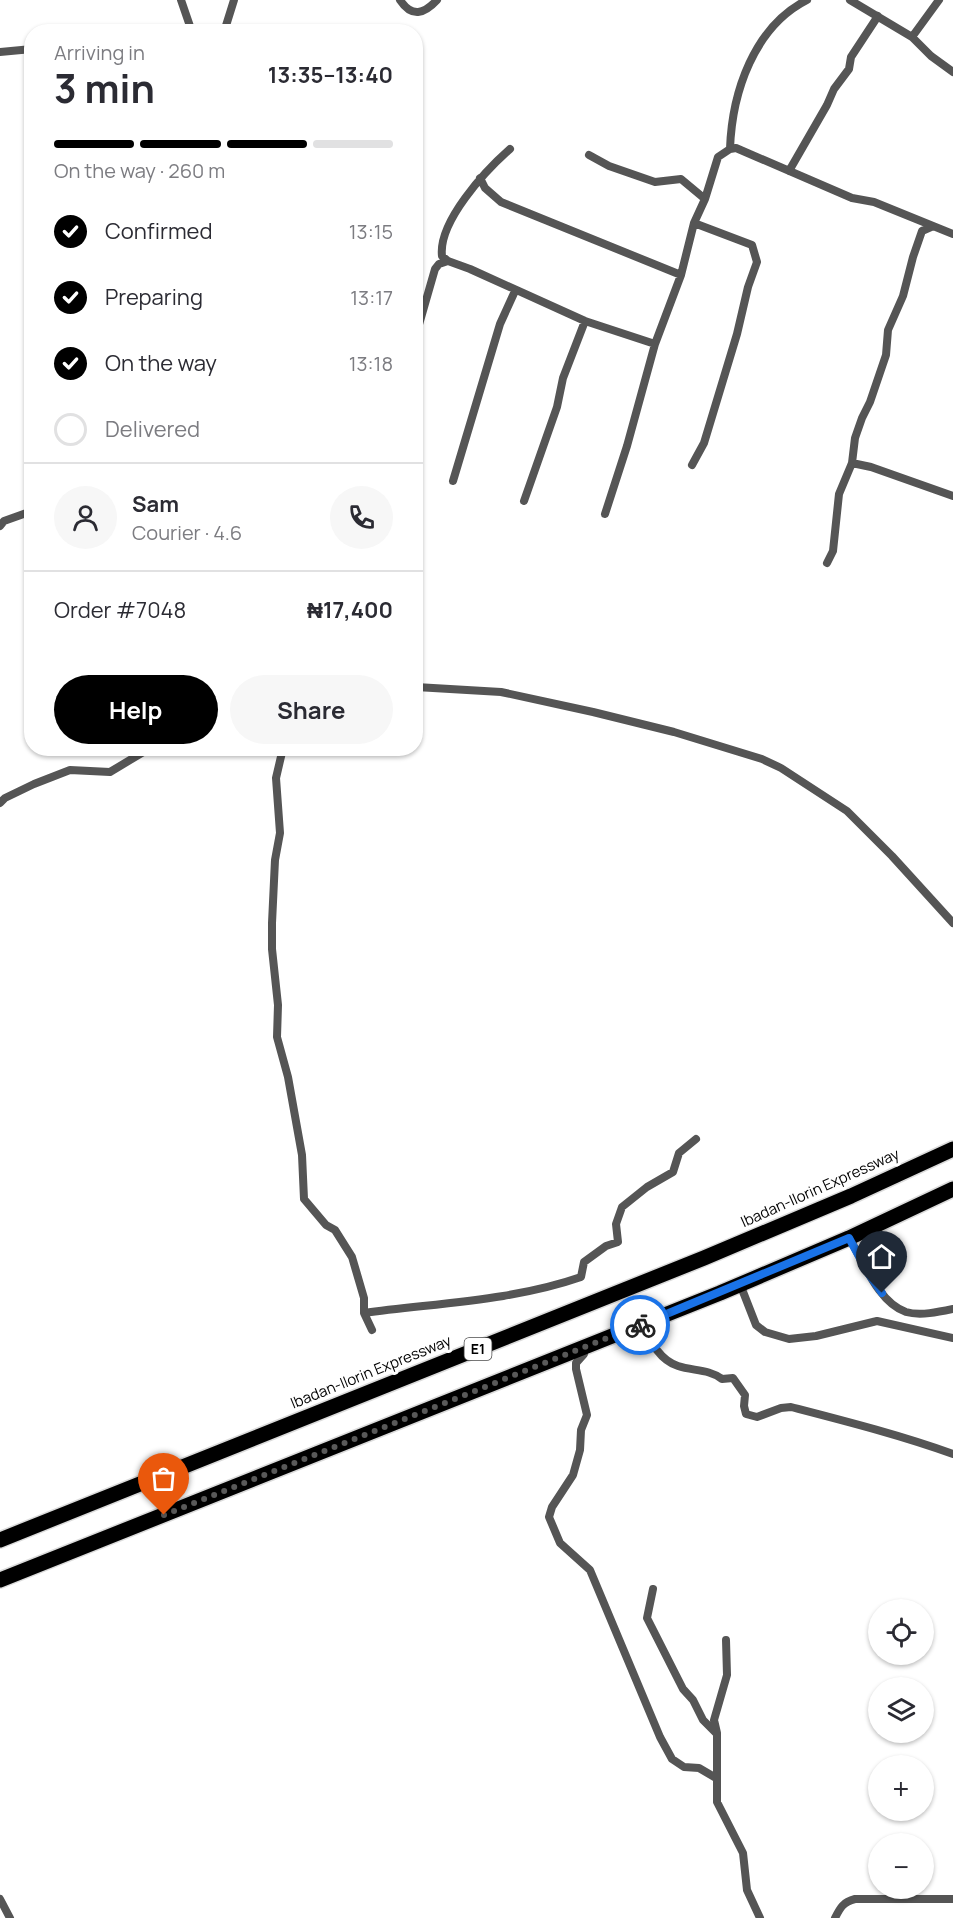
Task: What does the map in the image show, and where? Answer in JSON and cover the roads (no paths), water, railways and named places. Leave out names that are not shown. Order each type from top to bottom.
[{"type":"highway","name":"Ibadan-Ilorin Expressway","points":[[0,1540],[704,1258],[851,1196],[953,1149]]},
{"type":"highway","name":"E1","points":[[0,1580],[740,1284],[849,1238],[953,1189]]},
{"type":"street","points":[[181,0],[189,24]]},
{"type":"street","points":[[226,24],[234,0]]},
{"type":"street","points":[[400,0],[405,8],[417,12],[425,10],[437,0]]},
{"type":"street","points":[[730,148],[730,132],[746,69],[772,26],[794,6],[807,0]]},
{"type":"street","points":[[850,0],[912,37],[953,72]]},
{"type":"street","points":[[912,37],[939,0]]},
{"type":"street","points":[[789,171],[827,105],[834,88],[849,69],[851,57],[878,16]]},
{"type":"street","points":[[0,52],[24,50]]},
{"type":"street","points":[[605,514],[627,446],[655,344],[681,275],[694,223],[705,199],[718,157],[730,148],[736,148],[852,198],[874,202],[953,234]]},
{"type":"street","points":[[510,149],[469,192],[454,216],[441,246],[442,256],[448,261],[585,321],[655,344]]},
{"type":"street","points":[[589,155],[609,166],[655,182],[681,179],[705,199]]},
{"type":"street","points":[[480,178],[485,188],[501,202],[681,275]]},
{"type":"street","points":[[692,465],[704,443],[757,262],[752,245],[694,223]]},
{"type":"street","points":[[827,563],[833,551],[839,494],[852,463],[855,438],[886,355],[888,330],[903,296],[922,231],[932,226]]},
{"type":"street","points":[[423,311],[435,269],[439,264],[448,261]]},
{"type":"street","points":[[453,481],[500,324],[515,291]]},
{"type":"street","points":[[524,501],[557,407],[563,378],[585,321]]},
{"type":"street","points":[[852,463],[953,495]]},
{"type":"street","points":[[0,526],[4,521],[24,514]]},
{"type":"street","points":[[423,687],[501,692],[675,732],[762,759],[781,768],[846,811],[865,828],[953,923]]},
{"type":"street","points":[[0,803],[5,798],[34,784],[70,770],[110,772],[137,756]]},
{"type":"street","points":[[281,756],[276,778],[280,833],[275,860],[272,923],[272,949],[279,1005],[277,1037],[288,1077],[302,1155],[304,1199],[326,1225],[335,1230],[352,1257],[364,1298],[364,1313],[372,1330]]},
{"type":"street","points":[[364,1313],[553,1287],[581,1277],[584,1262],[606,1246],[618,1242],[616,1224],[622,1207],[647,1187],[673,1172],[679,1153],[696,1139]]},
{"type":"street","points":[[849,1238],[868,1273],[893,1305],[907,1312],[932,1313],[953,1310]]},
{"type":"street","points":[[740,1284],[756,1325],[765,1332],[789,1339],[816,1336],[877,1321],[953,1338]]},
{"type":"street","points":[[642,1324],[659,1353],[676,1366],[716,1374],[722,1379],[733,1378],[745,1395],[746,1414],[757,1417],[781,1408],[791,1407],[894,1434],[953,1454]]},
{"type":"street","points":[[582,1348],[584,1354],[576,1363],[586,1415],[581,1430],[580,1450],[573,1474],[552,1507],[549,1517],[560,1543],[590,1570],[660,1737],[672,1760],[684,1767],[699,1768],[716,1778]]},
{"type":"street","points":[[653,1589],[647,1618],[683,1689],[693,1700],[703,1720],[717,1733]]},
{"type":"street","points":[[726,1640],[727,1675],[714,1720],[717,1733],[717,1802],[743,1853],[747,1890],[760,1918]]},
{"type":"street","points":[[0,1899],[10,1918]]},
{"type":"street","points":[[835,1918],[841,1906],[855,1899],[953,1899]]}]
